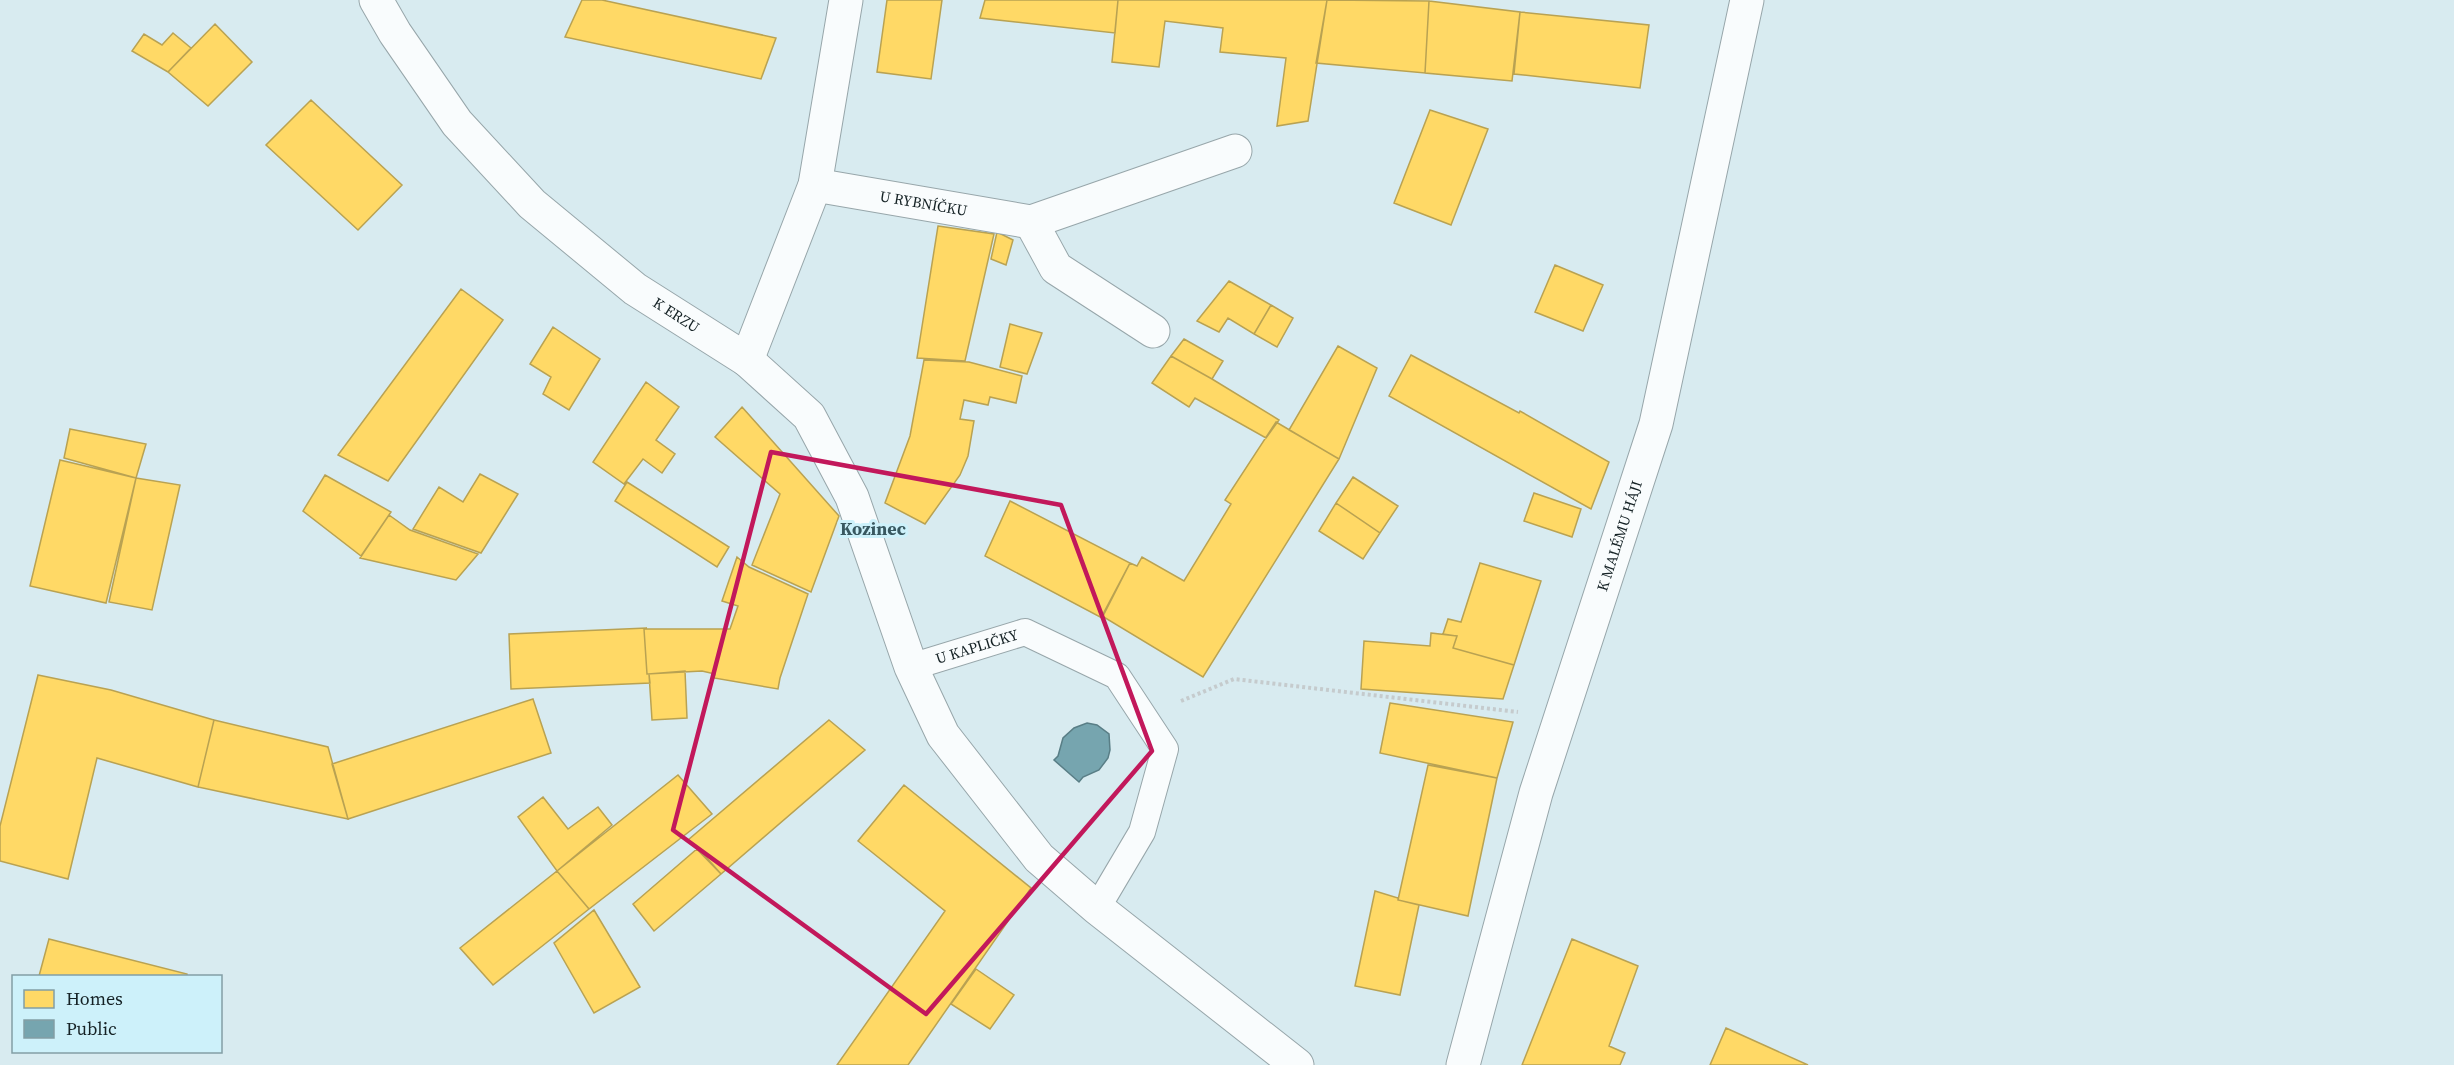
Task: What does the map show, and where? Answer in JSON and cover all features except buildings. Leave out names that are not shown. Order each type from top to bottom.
[{"type":"street","name":"K ERZU","points":[[376,0],[395,33],[457,123],[532,204],[635,289],[747,360],[809,416],[852,496],[910,667]]},
{"type":"street","points":[[747,360],[815,185],[846,0]]},
{"type":"street","name":"K MALÉMU HÁJI","points":[[1463,1065],[1536,793],[1656,424],[1747,0]]},
{"type":"street","name":"U RYBNÍČKU","points":[[815,185],[1031,222],[1235,151]]},
{"type":"street","points":[[1031,222],[1056,268],[1153,331]]},
{"type":"street","points":[[910,667],[943,735],[1039,858],[1097,908],[1297,1065]]},
{"type":"lane","name":"U KAPLIČKY","points":[[910,667],[1025,632],[1117,676],[1165,749],[1142,832],[1097,908]]},
{"type":"path","points":[[1145,718],[1234,679],[1561,717]]},
{"type":"highlighted area","points":[[771,452],[1061,505],[1152,751],[926,1014],[673,830]]},
{"type":"district","name":"Kozinec","points":[[873,529]]}]
